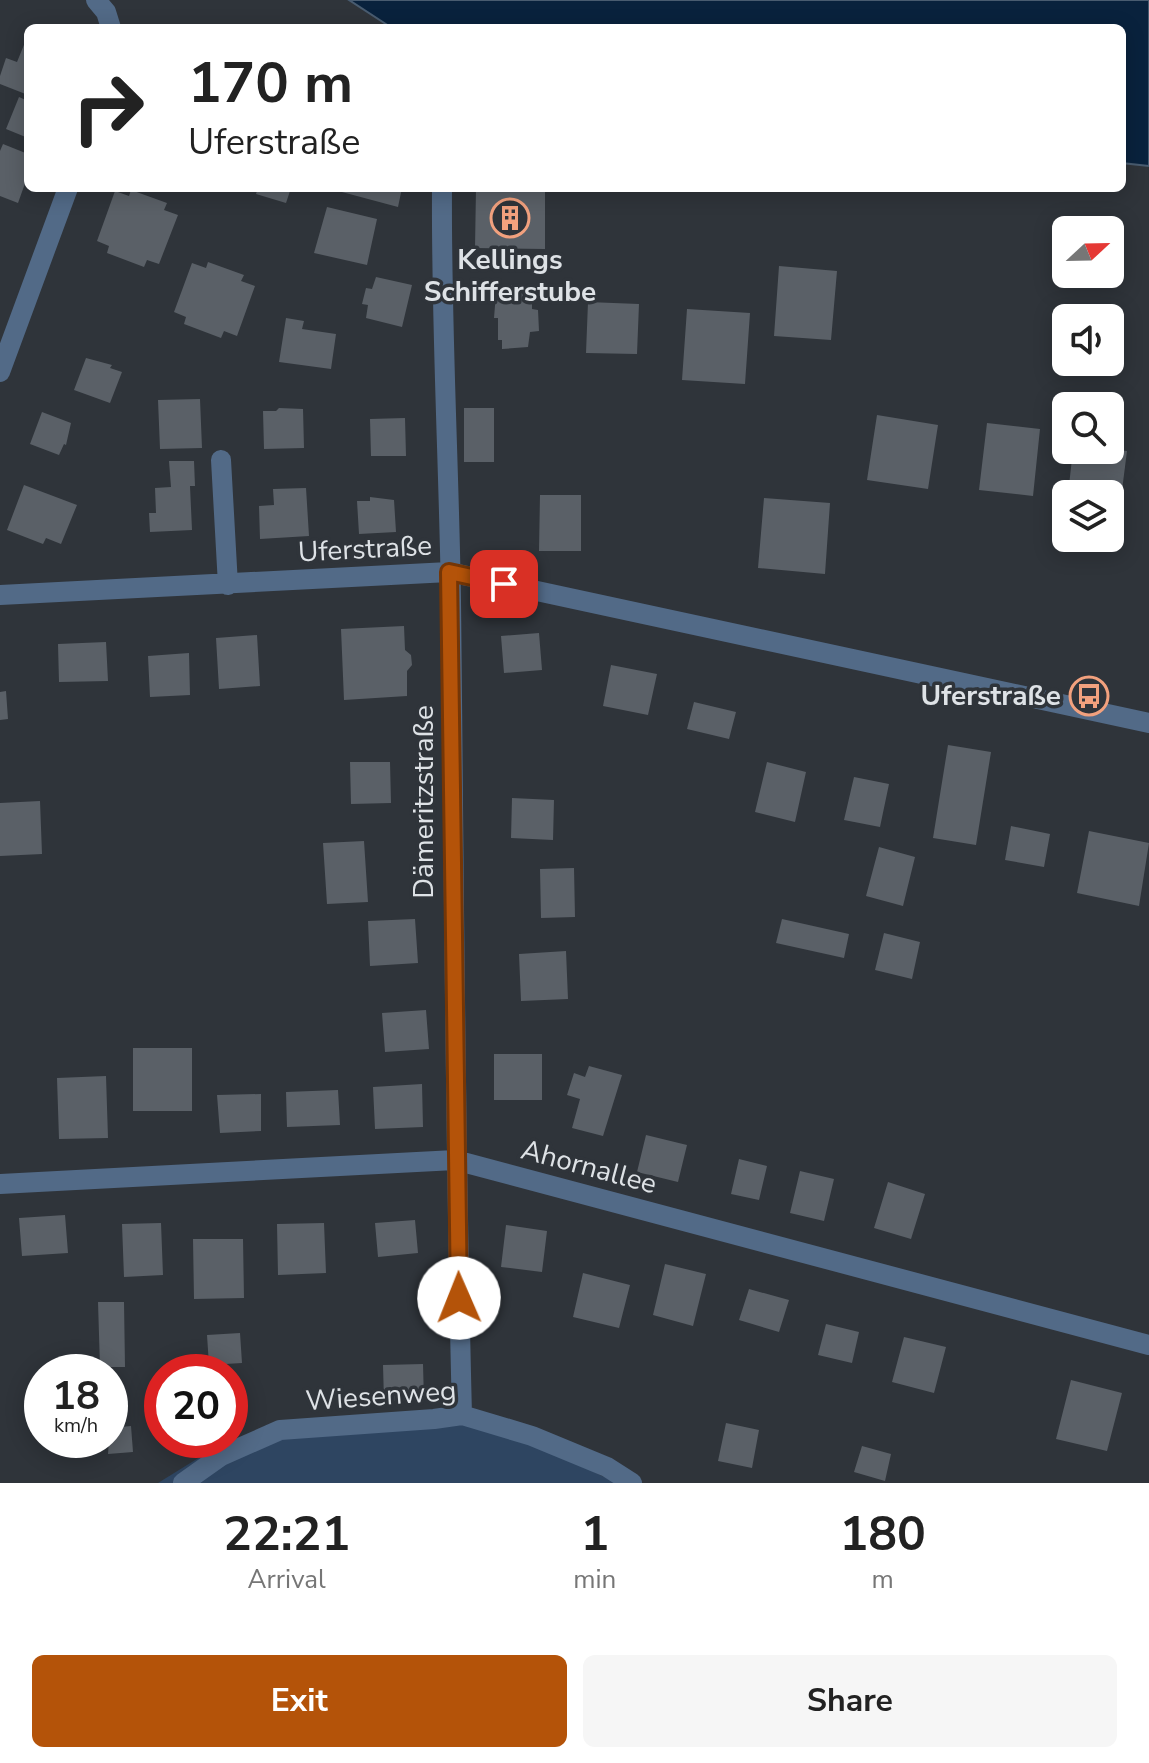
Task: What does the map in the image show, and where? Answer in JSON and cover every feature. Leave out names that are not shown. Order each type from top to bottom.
[{"type":"street","points":[[0,372],[67,192]]},
{"type":"street","name":"Dämeritzstraße","points":[[442,192],[455,1160],[462,1415]]},
{"type":"street","points":[[221,460],[228,585]]},
{"type":"street","name":"Uferstraße","points":[[0,595],[449,572],[1149,723]]},
{"type":"street","name":"Ahornallee","points":[[0,1184],[455,1160],[1149,1345]]},
{"type":"street","name":"Wiesenweg","points":[[183,1483],[221,1456],[280,1430],[462,1415],[532,1436],[607,1467],[632,1483]]},
{"type":"shaded area","points":[[349,0],[1149,0],[1149,166],[1126,163],[1126,24],[386,24]]},
{"type":"shaded area","points":[[429,1417],[505,1427],[616,1483],[158,1483],[198,1458],[248,1458],[248,1436],[311,1418]]},
{"type":"building","points":[[24,45],[24,93],[0,84],[6,58],[17,62]]},
{"type":"building","points":[[19,97],[24,99],[24,136],[6,129]]},
{"type":"building","points":[[3,144],[24,152],[24,186],[18,203],[0,196],[0,151]]},
{"type":"building","points":[[115,192],[129,196],[130,192],[137,192],[167,203],[164,210],[178,215],[159,264],[147,260],[144,267],[107,253],[109,246],[97,241]]},
{"type":"building","points":[[257,192],[290,192],[286,203]]},
{"type":"building","points":[[342,192],[401,192],[398,207]]},
{"type":"building","name":"Kellings Schifferstube","points":[[476,192],[545,192],[545,249],[475,248]]},
{"type":"building","points":[[327,207],[377,219],[367,265],[314,253]]},
{"type":"building","points":[[208,262],[244,275],[241,281],[255,286],[237,336],[224,331],[221,338],[184,324],[186,317],[174,312],[192,263],[206,268]]},
{"type":"building","points":[[779,266],[837,271],[831,340],[774,336]]},
{"type":"building","points":[[376,277],[412,285],[402,327],[366,318],[368,305],[362,304],[366,288],[372,289]]},
{"type":"building","points":[[507,285],[519,285],[524,290],[523,294],[532,293],[532,309],[538,310],[539,331],[530,332],[528,347],[502,349],[502,340],[498,340],[498,318],[494,318],[496,293],[503,292]]},
{"type":"building","points":[[588,302],[639,304],[637,354],[586,353]]},
{"type":"building","points":[[687,309],[750,313],[745,384],[682,380]]},
{"type":"building","points":[[286,318],[304,321],[302,329],[336,334],[331,369],[279,362]]},
{"type":"building","points":[[86,358],[112,365],[110,368],[122,372],[110,403],[74,390]]},
{"type":"building","points":[[200,399],[202,448],[160,449],[158,400]]},
{"type":"building","points":[[464,408],[494,408],[494,462],[464,462]]},
{"type":"building","points":[[303,409],[304,448],[264,449],[263,411]]},
{"type":"building","points":[[42,412],[71,423],[66,445],[59,455],[30,444]]},
{"type":"building","points":[[877,415],[938,425],[928,489],[867,480]]},
{"type":"building","points":[[405,418],[406,456],[371,456],[370,419]]},
{"type":"building","points":[[987,423],[1040,429],[1033,496],[979,490]]},
{"type":"building","points":[[1124,451],[1127,451],[1123,480],[1070,480],[1071,464],[1124,464]]},
{"type":"building","points":[[169,461],[194,461],[195,486],[190,486],[192,530],[150,532],[149,513],[156,513],[155,488],[171,487]]},
{"type":"building","points":[[24,485],[77,505],[61,544],[46,538],[43,544],[7,530]]},
{"type":"building","points":[[306,488],[309,536],[260,539],[259,506],[274,505],[273,489]]},
{"type":"building","points":[[540,495],[581,495],[581,551],[539,551]]},
{"type":"building","points":[[370,497],[394,500],[396,532],[359,534],[357,501],[370,501]]},
{"type":"building","points":[[764,498],[830,503],[825,574],[758,568]]},
{"type":"building","points":[[404,626],[405,650],[411,655],[412,665],[407,671],[407,696],[344,700],[341,629]]},
{"type":"building","points":[[539,633],[542,670],[504,673],[501,636]]},
{"type":"building","points":[[257,635],[260,686],[219,689],[216,638]]},
{"type":"building","points":[[106,642],[108,681],[59,682],[58,644]]},
{"type":"building","points":[[189,653],[190,695],[150,697],[148,656]]},
{"type":"building","points":[[611,665],[657,674],[648,715],[603,706]]},
{"type":"building","points":[[6,691],[8,719],[0,720],[0,692]]},
{"type":"building","points":[[694,702],[736,712],[729,739],[687,729]]},
{"type":"building","points":[[948,745],[991,752],[976,845],[933,838]]},
{"type":"building","points":[[350,762],[390,762],[391,803],[351,804]]},
{"type":"building","points":[[767,762],[806,772],[795,822],[755,812]]},
{"type":"building","points":[[854,777],[889,784],[880,827],[844,820]]},
{"type":"building","points":[[512,798],[554,800],[553,840],[511,838]]},
{"type":"building","points":[[40,801],[42,854],[0,856],[0,803]]},
{"type":"building","points":[[1011,826],[1050,834],[1044,867],[1005,860]]},
{"type":"building","points":[[1089,831],[1149,843],[1139,906],[1077,893]]},
{"type":"building","points":[[364,841],[368,902],[327,904],[323,843]]},
{"type":"building","points":[[879,847],[915,857],[903,906],[866,896]]},
{"type":"building","points":[[574,868],[575,917],[541,918],[540,869]]},
{"type":"building","points":[[415,919],[418,963],[370,966],[368,921]]},
{"type":"building","points":[[782,919],[849,934],[844,958],[776,943]]},
{"type":"building","points":[[884,933],[920,942],[912,979],[875,970]]},
{"type":"building","points":[[566,951],[568,999],[521,1001],[519,954]]},
{"type":"building","points":[[426,1010],[429,1049],[385,1052],[382,1013]]},
{"type":"building","points":[[133,1048],[192,1048],[192,1111],[133,1111]]},
{"type":"building","points":[[494,1054],[542,1054],[542,1100],[494,1100]]},
{"type":"building","points":[[589,1066],[622,1075],[603,1136],[572,1128],[580,1099],[567,1095],[574,1073],[585,1077]]},
{"type":"building","points":[[106,1076],[108,1138],[59,1139],[57,1078]]},
{"type":"building","points":[[422,1084],[423,1127],[375,1129],[373,1087]]},
{"type":"building","points":[[338,1090],[340,1125],[287,1127],[286,1092]]},
{"type":"building","points":[[261,1094],[261,1131],[220,1133],[217,1095]]},
{"type":"building","points":[[646,1135],[687,1145],[678,1182],[637,1172]]},
{"type":"building","points":[[739,1159],[767,1166],[759,1200],[731,1194]]},
{"type":"building","points":[[800,1171],[834,1179],[824,1221],[790,1213]]},
{"type":"building","points":[[888,1182],[925,1194],[911,1239],[874,1228]]},
{"type":"building","points":[[65,1215],[68,1253],[22,1256],[19,1218]]},
{"type":"building","points":[[415,1220],[418,1253],[378,1257],[375,1223]]},
{"type":"building","points":[[161,1223],[163,1275],[124,1277],[122,1224]]},
{"type":"building","points":[[324,1223],[326,1273],[278,1275],[277,1224]]},
{"type":"building","points":[[506,1225],[547,1231],[542,1272],[501,1267]]},
{"type":"building","points":[[193,1239],[243,1239],[244,1298],[194,1299]]},
{"type":"building","points":[[665,1264],[706,1274],[693,1326],[653,1315]]},
{"type":"building","points":[[583,1273],[630,1285],[619,1328],[573,1317]]},
{"type":"building","points":[[749,1289],[789,1300],[779,1332],[739,1320]]},
{"type":"building","points":[[98,1302],[124,1302],[125,1354],[100,1354]]},
{"type":"building","points":[[826,1324],[859,1332],[852,1363],[818,1355]]},
{"type":"building","points":[[240,1333],[241,1354],[208,1354],[207,1335]]},
{"type":"building","points":[[904,1337],[946,1347],[934,1393],[892,1382]]},
{"type":"building","points":[[423,1364],[424,1401],[384,1401],[383,1365]]},
{"type":"building","points":[[1071,1380],[1122,1393],[1107,1451],[1056,1439]]},
{"type":"building","points":[[726,1423],[759,1430],[752,1468],[718,1461]]},
{"type":"building","points":[[128,1426],[131,1426],[133,1452],[128,1452]]},
{"type":"building","points":[[862,1446],[891,1454],[885,1481],[854,1472]]},
{"type":"place","name":"Kellings Schifferstube","points":[[510,218]]},
{"type":"place","name":"Uferstraße","points":[[1089,696]]},
{"type":"route","points":[[459,1298],[449,572],[504,584]]}]
